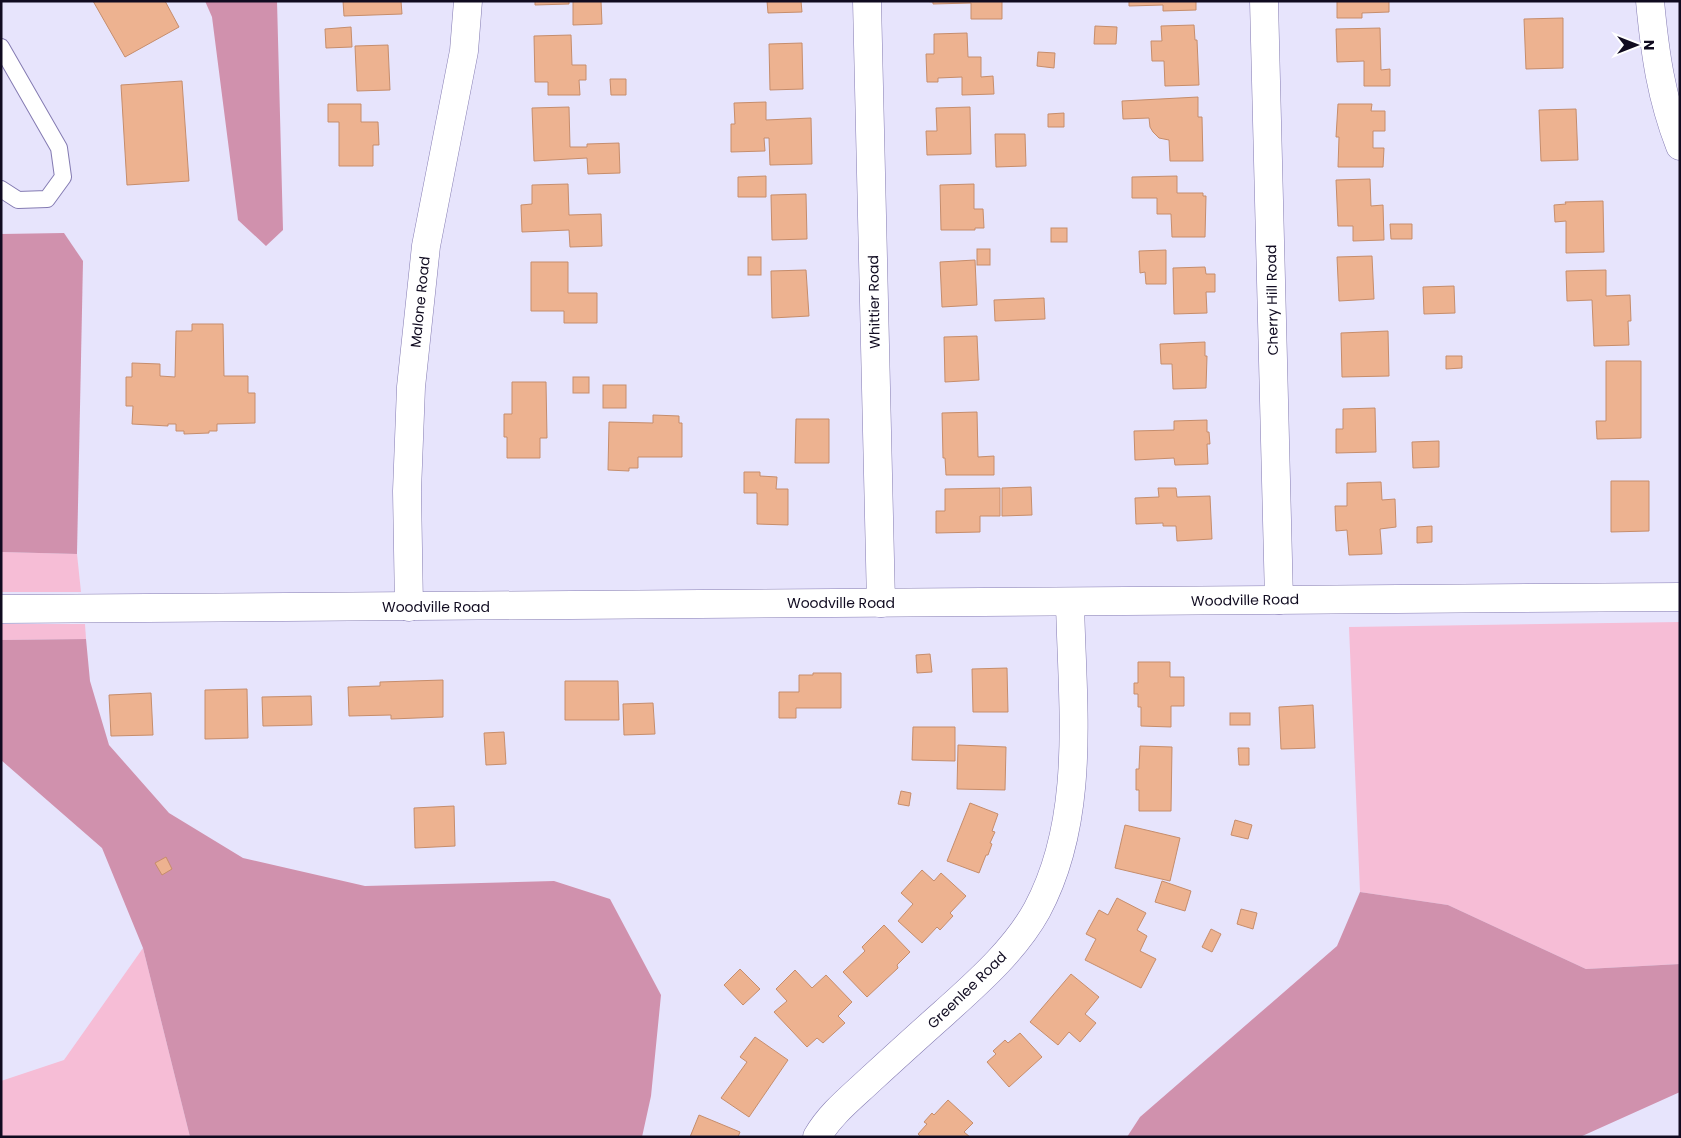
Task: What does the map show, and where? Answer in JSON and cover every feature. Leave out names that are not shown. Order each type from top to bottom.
[{"type":"street","name":"Malone Road","points":[[408,607],[407,491],[411,387],[426,246],[464,50],[468,1]]},
{"type":"street","name":"Whittier Road","points":[[867,1],[882,603]]},
{"type":"street","name":"Cherry Hill Road","points":[[1264,1],[1279,600]]},
{"type":"street","points":[[1650,1],[1658,71],[1669,118],[1680,146]]},
{"type":"street","name":"Woodville Road","points":[[1,609],[1680,597]]},
{"type":"street","name":"Greenlee Road","points":[[816,1137],[822,1127],[846,1102],[976,984],[1007,952],[1036,911],[1055,872],[1066,831],[1072,784],[1073,736],[1070,602]]},
{"type":"lane","points":[[1,47],[59,148],[62,177],[47,198],[18,200],[1,188]]},
{"type":"shaded area","points":[[205,1],[277,1],[283,230],[266,246],[238,220],[212,17]]},
{"type":"shaded area","points":[[64,233],[83,261],[77,554],[1,552],[1,234]]},
{"type":"shaded area","points":[[1,552],[77,554],[81,592],[1,592]]},
{"type":"shaded area","points":[[1680,622],[1680,964],[1586,969],[1448,905],[1360,892],[1349,627]]},
{"type":"shaded area","points":[[1,624],[85,624],[86,639],[1,640]]},
{"type":"shaded area","points":[[86,639],[90,681],[109,745],[169,813],[243,858],[365,886],[554,881],[610,899],[661,995],[651,1096],[642,1137],[190,1137],[143,948],[102,848],[1,760],[1,640]]},
{"type":"shaded area","points":[[1360,892],[1448,905],[1586,969],[1680,964],[1680,1092],[1580,1137],[1127,1137],[1140,1117],[1337,946]]},
{"type":"shaded area","points":[[143,948],[190,1137],[1,1137],[1,1081],[64,1060]]},
{"type":"building","points":[[93,1],[165,1],[179,27],[125,57]]},
{"type":"building","points":[[343,1],[401,1],[402,14],[344,16]]},
{"type":"building","points":[[535,1],[569,1],[569,4],[535,5]]},
{"type":"building","points":[[573,1],[601,1],[602,24],[573,25]]},
{"type":"building","points":[[767,1],[801,1],[802,12],[768,13]]},
{"type":"building","points":[[924,1],[1002,1],[1002,19],[971,19],[971,3],[933,4],[933,2]]},
{"type":"building","points":[[1129,1],[1196,1],[1196,10],[1163,11],[1163,5],[1129,6]]},
{"type":"building","points":[[1337,1],[1389,1],[1389,12],[1362,13],[1362,18],[1337,18]]},
{"type":"building","points":[[1563,18],[1563,68],[1526,69],[1524,19]]},
{"type":"building","points":[[1194,25],[1195,40],[1197,40],[1199,85],[1165,86],[1164,61],[1152,61],[1151,41],[1162,41],[1161,26]]},
{"type":"building","points":[[1095,26],[1117,27],[1116,44],[1094,44]]},
{"type":"building","points":[[351,27],[352,47],[326,48],[325,29]]},
{"type":"building","points":[[1380,28],[1381,70],[1390,69],[1390,86],[1364,86],[1364,61],[1337,62],[1336,29]]},
{"type":"building","points":[[967,33],[968,57],[981,57],[981,77],[993,76],[994,94],[962,95],[962,77],[938,78],[938,82],[927,82],[926,54],[934,54],[934,34]]},
{"type":"building","points":[[571,35],[572,65],[586,65],[586,80],[579,80],[580,95],[548,95],[548,82],[535,82],[534,36]]},
{"type":"building","points":[[802,43],[803,89],[770,90],[769,44]]},
{"type":"building","points":[[388,45],[390,90],[357,91],[355,46]]},
{"type":"building","points":[[1038,52],[1055,53],[1054,68],[1037,66]]},
{"type":"building","points":[[610,79],[626,79],[626,95],[611,95]]},
{"type":"building","points":[[182,81],[189,181],[127,185],[121,85]]},
{"type":"building","points":[[1198,97],[1198,117],[1202,117],[1203,161],[1170,161],[1169,140],[1159,138],[1153,132],[1150,127],[1149,118],[1123,119],[1122,101]]},
{"type":"building","points":[[766,102],[766,120],[811,118],[812,164],[770,165],[769,138],[764,138],[765,151],[731,152],[731,124],[735,124],[734,103]]},
{"type":"building","points":[[328,104],[361,104],[361,122],[378,122],[379,145],[373,145],[373,166],[339,166],[339,122],[328,122]]},
{"type":"building","points":[[1338,104],[1372,104],[1371,111],[1385,111],[1385,131],[1373,131],[1373,148],[1384,148],[1383,167],[1338,167],[1339,137],[1336,137]]},
{"type":"building","points":[[569,107],[570,147],[587,147],[587,144],[619,143],[620,173],[588,174],[587,158],[534,161],[532,108]]},
{"type":"building","points":[[970,107],[971,154],[927,155],[926,131],[937,131],[936,108]]},
{"type":"building","points":[[1576,109],[1578,160],[1541,161],[1539,110]]},
{"type":"building","points":[[1064,113],[1064,127],[1048,127],[1048,114]]},
{"type":"building","points":[[995,134],[1025,134],[1026,166],[996,167]]},
{"type":"building","points":[[766,176],[766,197],[738,197],[738,177]]},
{"type":"building","points":[[1177,176],[1177,193],[1203,193],[1203,196],[1206,196],[1205,237],[1172,237],[1171,214],[1157,214],[1157,198],[1132,198],[1132,177]]},
{"type":"building","points":[[1370,179],[1371,206],[1383,205],[1384,240],[1353,241],[1353,226],[1338,226],[1336,180]]},
{"type":"building","points":[[568,184],[569,215],[601,214],[602,246],[570,247],[569,230],[522,232],[521,205],[532,204],[532,185]]},
{"type":"building","points":[[974,184],[974,209],[983,209],[984,228],[975,228],[975,230],[941,230],[940,185]]},
{"type":"building","points":[[806,194],[807,239],[772,240],[771,195]]},
{"type":"building","points":[[1603,201],[1604,252],[1566,253],[1566,221],[1555,222],[1554,205],[1566,204],[1565,202]]},
{"type":"building","points":[[1390,224],[1412,224],[1412,239],[1391,239]]},
{"type":"building","points":[[1051,228],[1067,228],[1067,242],[1051,242]]},
{"type":"building","points":[[977,249],[990,249],[990,265],[977,265]]},
{"type":"building","points":[[1166,250],[1166,284],[1146,284],[1145,272],[1140,273],[1139,251]]},
{"type":"building","points":[[1372,256],[1374,299],[1339,301],[1337,257]]},
{"type":"building","points":[[748,257],[761,257],[761,275],[748,275]]},
{"type":"building","points":[[975,260],[977,305],[942,307],[940,262]]},
{"type":"building","points":[[531,262],[568,262],[568,293],[597,293],[597,323],[564,323],[564,311],[531,311]]},
{"type":"building","points":[[1205,267],[1206,274],[1215,274],[1215,292],[1206,292],[1207,313],[1174,314],[1173,268]]},
{"type":"building","points":[[806,270],[809,316],[772,318],[771,271]]},
{"type":"building","points":[[1606,270],[1606,296],[1630,295],[1631,321],[1628,321],[1629,345],[1594,346],[1592,300],[1567,301],[1566,271]]},
{"type":"building","points":[[1454,286],[1455,313],[1424,314],[1423,287]]},
{"type":"building","points":[[1044,298],[1045,319],[995,321],[994,300]]},
{"type":"building","points":[[192,324],[223,324],[224,376],[248,376],[248,393],[255,393],[255,423],[217,424],[217,431],[184,434],[184,431],[176,431],[176,424],[168,424],[168,426],[132,424],[133,406],[126,406],[126,377],[132,377],[132,363],[160,364],[160,376],[175,377],[176,331],[192,331]]},
{"type":"building","points":[[1388,331],[1389,376],[1342,377],[1341,333]]},
{"type":"building","points":[[977,336],[979,380],[945,382],[944,337]]},
{"type":"building","points":[[1205,342],[1205,356],[1207,356],[1206,388],[1173,389],[1172,364],[1161,364],[1160,344]]},
{"type":"building","points":[[1446,356],[1462,356],[1462,368],[1446,369]]},
{"type":"building","points":[[1606,361],[1641,361],[1641,438],[1597,439],[1596,421],[1606,421]]},
{"type":"building","points":[[573,377],[589,377],[589,393],[573,393]]},
{"type":"building","points":[[512,382],[546,382],[547,438],[540,438],[540,458],[507,458],[507,437],[504,437],[504,414],[512,414]]},
{"type":"building","points":[[603,385],[626,385],[626,408],[603,408]]},
{"type":"building","points":[[1375,408],[1376,452],[1336,453],[1336,429],[1343,429],[1343,409]]},
{"type":"building","points":[[977,412],[978,457],[994,456],[994,475],[946,475],[945,458],[943,458],[942,413]]},
{"type":"building","points":[[653,415],[679,416],[679,423],[682,423],[682,457],[638,457],[638,468],[629,468],[629,471],[608,470],[609,422],[653,423]]},
{"type":"building","points":[[796,419],[829,419],[829,463],[795,463]]},
{"type":"building","points":[[1207,420],[1210,444],[1207,444],[1208,464],[1175,465],[1174,458],[1135,460],[1134,431],[1174,430],[1174,421]]},
{"type":"building","points":[[1439,441],[1439,467],[1413,468],[1412,442]]},
{"type":"building","points":[[744,472],[760,472],[760,476],[777,477],[776,489],[788,489],[788,525],[757,524],[757,493],[744,493]]},
{"type":"building","points":[[1611,481],[1649,481],[1649,531],[1611,532]]},
{"type":"building","points":[[1381,482],[1382,500],[1395,499],[1396,527],[1380,529],[1382,554],[1349,555],[1347,530],[1336,531],[1335,506],[1347,506],[1347,483]]},
{"type":"building","points":[[1031,487],[1032,515],[1002,516],[1002,488]]},
{"type":"building","points":[[1000,488],[1000,516],[980,516],[980,532],[936,533],[936,511],[945,511],[945,489]]},
{"type":"building","points":[[1158,488],[1176,488],[1177,497],[1210,496],[1212,539],[1177,541],[1176,526],[1163,526],[1163,523],[1136,524],[1135,498],[1159,497]]},
{"type":"building","points":[[1432,526],[1432,542],[1417,543],[1417,527]]},
{"type":"building","points":[[930,654],[932,672],[917,673],[916,655]]},
{"type":"building","points":[[1138,662],[1170,662],[1170,677],[1184,677],[1184,706],[1171,706],[1171,727],[1141,726],[1141,707],[1138,707],[1138,694],[1134,694],[1134,683],[1138,683]]},
{"type":"building","points":[[1007,668],[1008,712],[973,712],[972,669]]},
{"type":"building","points":[[813,673],[841,673],[841,708],[796,708],[796,718],[779,718],[779,692],[799,692],[799,675],[813,675]]},
{"type":"building","points":[[443,680],[443,717],[391,719],[391,715],[349,716],[348,687],[380,686],[380,682]]},
{"type":"building","points":[[565,681],[618,681],[619,720],[565,720]]},
{"type":"building","points":[[247,689],[248,738],[205,739],[205,690]]},
{"type":"building","points":[[151,693],[153,735],[111,736],[109,695]]},
{"type":"building","points":[[311,696],[312,725],[263,726],[262,697]]},
{"type":"building","points":[[653,703],[655,734],[624,735],[623,704]]},
{"type":"building","points":[[1313,705],[1315,748],[1281,749],[1279,707]]},
{"type":"building","points":[[1230,713],[1250,713],[1250,725],[1230,725]]},
{"type":"building","points":[[913,727],[955,727],[955,761],[912,760]]},
{"type":"building","points":[[504,732],[506,764],[486,765],[484,733]]},
{"type":"building","points":[[958,745],[1006,747],[1005,790],[957,789]]},
{"type":"building","points":[[1140,746],[1172,747],[1171,811],[1139,811],[1136,769],[1139,769]]},
{"type":"building","points":[[1238,748],[1249,748],[1249,765],[1239,765]]},
{"type":"building","points":[[901,791],[911,793],[909,806],[898,804]]},
{"type":"building","points":[[970,803],[998,814],[992,831],[995,832],[990,843],[992,844],[979,873],[947,861]]},
{"type":"building","points":[[454,806],[455,846],[415,848],[414,808]]},
{"type":"building","points":[[1235,820],[1252,825],[1248,839],[1231,835]]},
{"type":"building","points":[[1125,825],[1180,838],[1170,881],[1115,868]]},
{"type":"building","points":[[166,857],[172,869],[162,875],[155,863]]},
{"type":"building","points":[[922,870],[934,881],[941,873],[966,896],[950,913],[953,916],[940,930],[937,927],[922,943],[898,921],[913,904],[901,893]]},
{"type":"building","points":[[1162,881],[1191,891],[1185,911],[1155,902]]},
{"type":"building","points":[[1117,898],[1146,913],[1137,930],[1147,936],[1140,951],[1156,959],[1141,988],[1085,960],[1096,939],[1086,934],[1099,910],[1108,915]]},
{"type":"building","points":[[1241,909],[1257,913],[1253,929],[1237,924]]},
{"type":"building","points":[[884,925],[910,952],[897,965],[898,968],[867,997],[843,972],[865,951],[862,947]]},
{"type":"building","points":[[1211,929],[1221,934],[1212,952],[1202,947]]},
{"type":"building","points":[[740,969],[760,989],[743,1005],[724,985]]},
{"type":"building","points":[[795,970],[812,988],[826,975],[852,1002],[838,1016],[845,1023],[823,1043],[817,1038],[807,1047],[774,1012],[787,1001],[776,989]]},
{"type":"building","points":[[1071,974],[1099,997],[1085,1014],[1096,1023],[1080,1042],[1069,1032],[1058,1045],[1030,1022]]},
{"type":"building","points":[[1020,1033],[1042,1057],[1009,1087],[987,1062],[996,1054],[993,1051],[1005,1040],[1008,1043]]},
{"type":"building","points":[[755,1037],[788,1060],[749,1117],[721,1098],[747,1062],[740,1057]]},
{"type":"building","points":[[948,1100],[973,1123],[964,1132],[970,1137],[921,1137],[918,1134],[927,1124],[924,1122],[932,1113],[934,1115]]},
{"type":"building","points":[[699,1115],[740,1132],[738,1137],[690,1137]]}]
